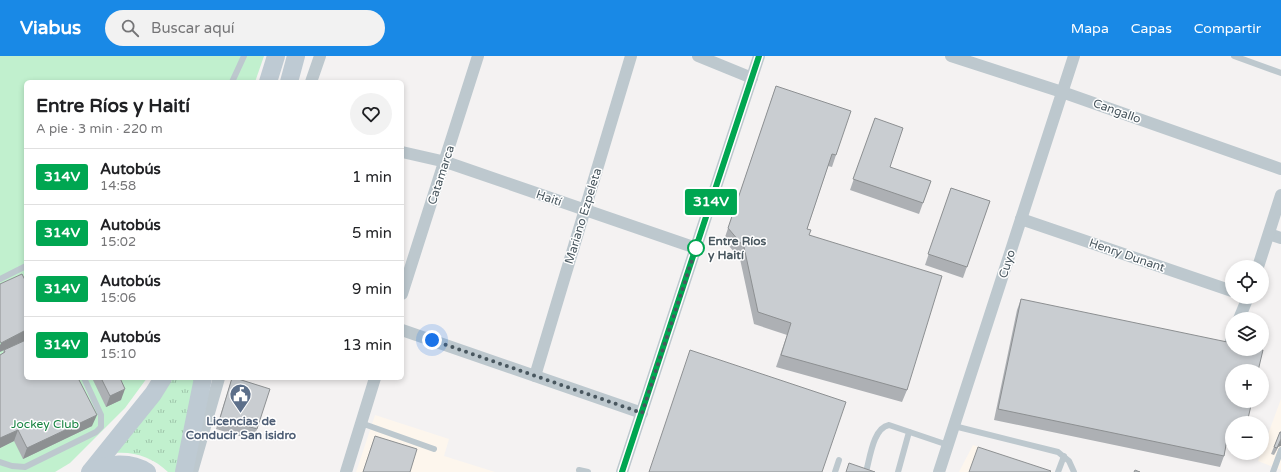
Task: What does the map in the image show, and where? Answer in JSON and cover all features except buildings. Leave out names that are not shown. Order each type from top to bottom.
[{"type":"main road","points":[[269,80],[276,56]]},
{"type":"main road","points":[[289,80],[296,56]]},
{"type":"main road","points":[[90,471],[153,394],[162,380]]},
{"type":"main road","points":[[184,472],[203,380]]},
{"type":"main road","points":[[90,471],[109,464],[125,464],[147,472]]},
{"type":"street","points":[[312,80],[320,56]]},
{"type":"street","name":"Catamarca","points":[[404,288],[446,162],[478,56]]},
{"type":"street","name":"Mariano Ezpeleta","points":[[535,376],[631,56]]},
{"type":"street","points":[[698,56],[752,78]]},
{"type":"street","points":[[622,472],[759,56]]},
{"type":"street","name":"Cangallo","points":[[952,56],[1062,92],[1281,169]]},
{"type":"street","name":"Cuyo","points":[[939,472],[1074,56]]},
{"type":"street","name":"Haití","points":[[404,152],[446,162],[696,248]]},
{"type":"street","points":[[1260,260],[1281,195]]},
{"type":"street","name":"Henry Dunant","points":[[1021,219],[1225,289]]},
{"type":"street","points":[[1269,234],[1281,238]]},
{"type":"street","points":[[404,331],[642,413]]},
{"type":"street","points":[[192,472],[218,380]]},
{"type":"street","points":[[346,472],[374,380]]},
{"type":"lane","points":[[233,80],[244,56]]},
{"type":"lane","points":[[1234,56],[1281,73]]},
{"type":"lane","points":[[0,279],[20,273],[24,268]]},
{"type":"lane","points":[[0,462],[12,466],[25,467],[96,432],[101,427],[100,415],[85,380]]},
{"type":"lane","points":[[361,423],[434,449]]},
{"type":"lane","points":[[866,472],[878,432],[883,426],[889,425],[948,445]]},
{"type":"lane","points":[[954,426],[1058,452],[1069,461],[1074,472]]},
{"type":"lane","points":[[898,472],[909,432]]},
{"type":"lane","points":[[1273,472],[1281,450]]},
{"type":"lane","points":[[1058,472],[1064,456]]},
{"type":"lane","points":[[835,472],[839,460]]},
{"type":"lane","points":[[579,470],[588,472]]},
{"type":"shaded area","points":[[1281,399],[1281,470],[1258,461],[1269,460],[1269,431]]},
{"type":"shaded area","points":[[375,415],[449,439],[444,456],[495,472],[356,472]]},
{"type":"shaded area","points":[[973,445],[1053,472],[959,472]]},
{"type":"green space","name":"Jockey Club","points":[[0,56],[264,56],[256,80],[24,80],[24,380],[146,380],[125,408],[70,463],[55,472],[0,472]]},
{"type":"green space","points":[[170,380],[196,380],[176,472],[168,472],[150,459],[143,456],[129,453],[115,453]]},
{"type":"bus line","name":"314V","points":[[622,472],[759,56]]},
{"type":"place","name":"Entre Ríos y Haití","points":[[696,248]]},
{"type":"place","name":"Licencias de Conducir San isidro","points":[[241,414]]},
{"type":"route","points":[[432,340],[642,413],[696,248]]}]
